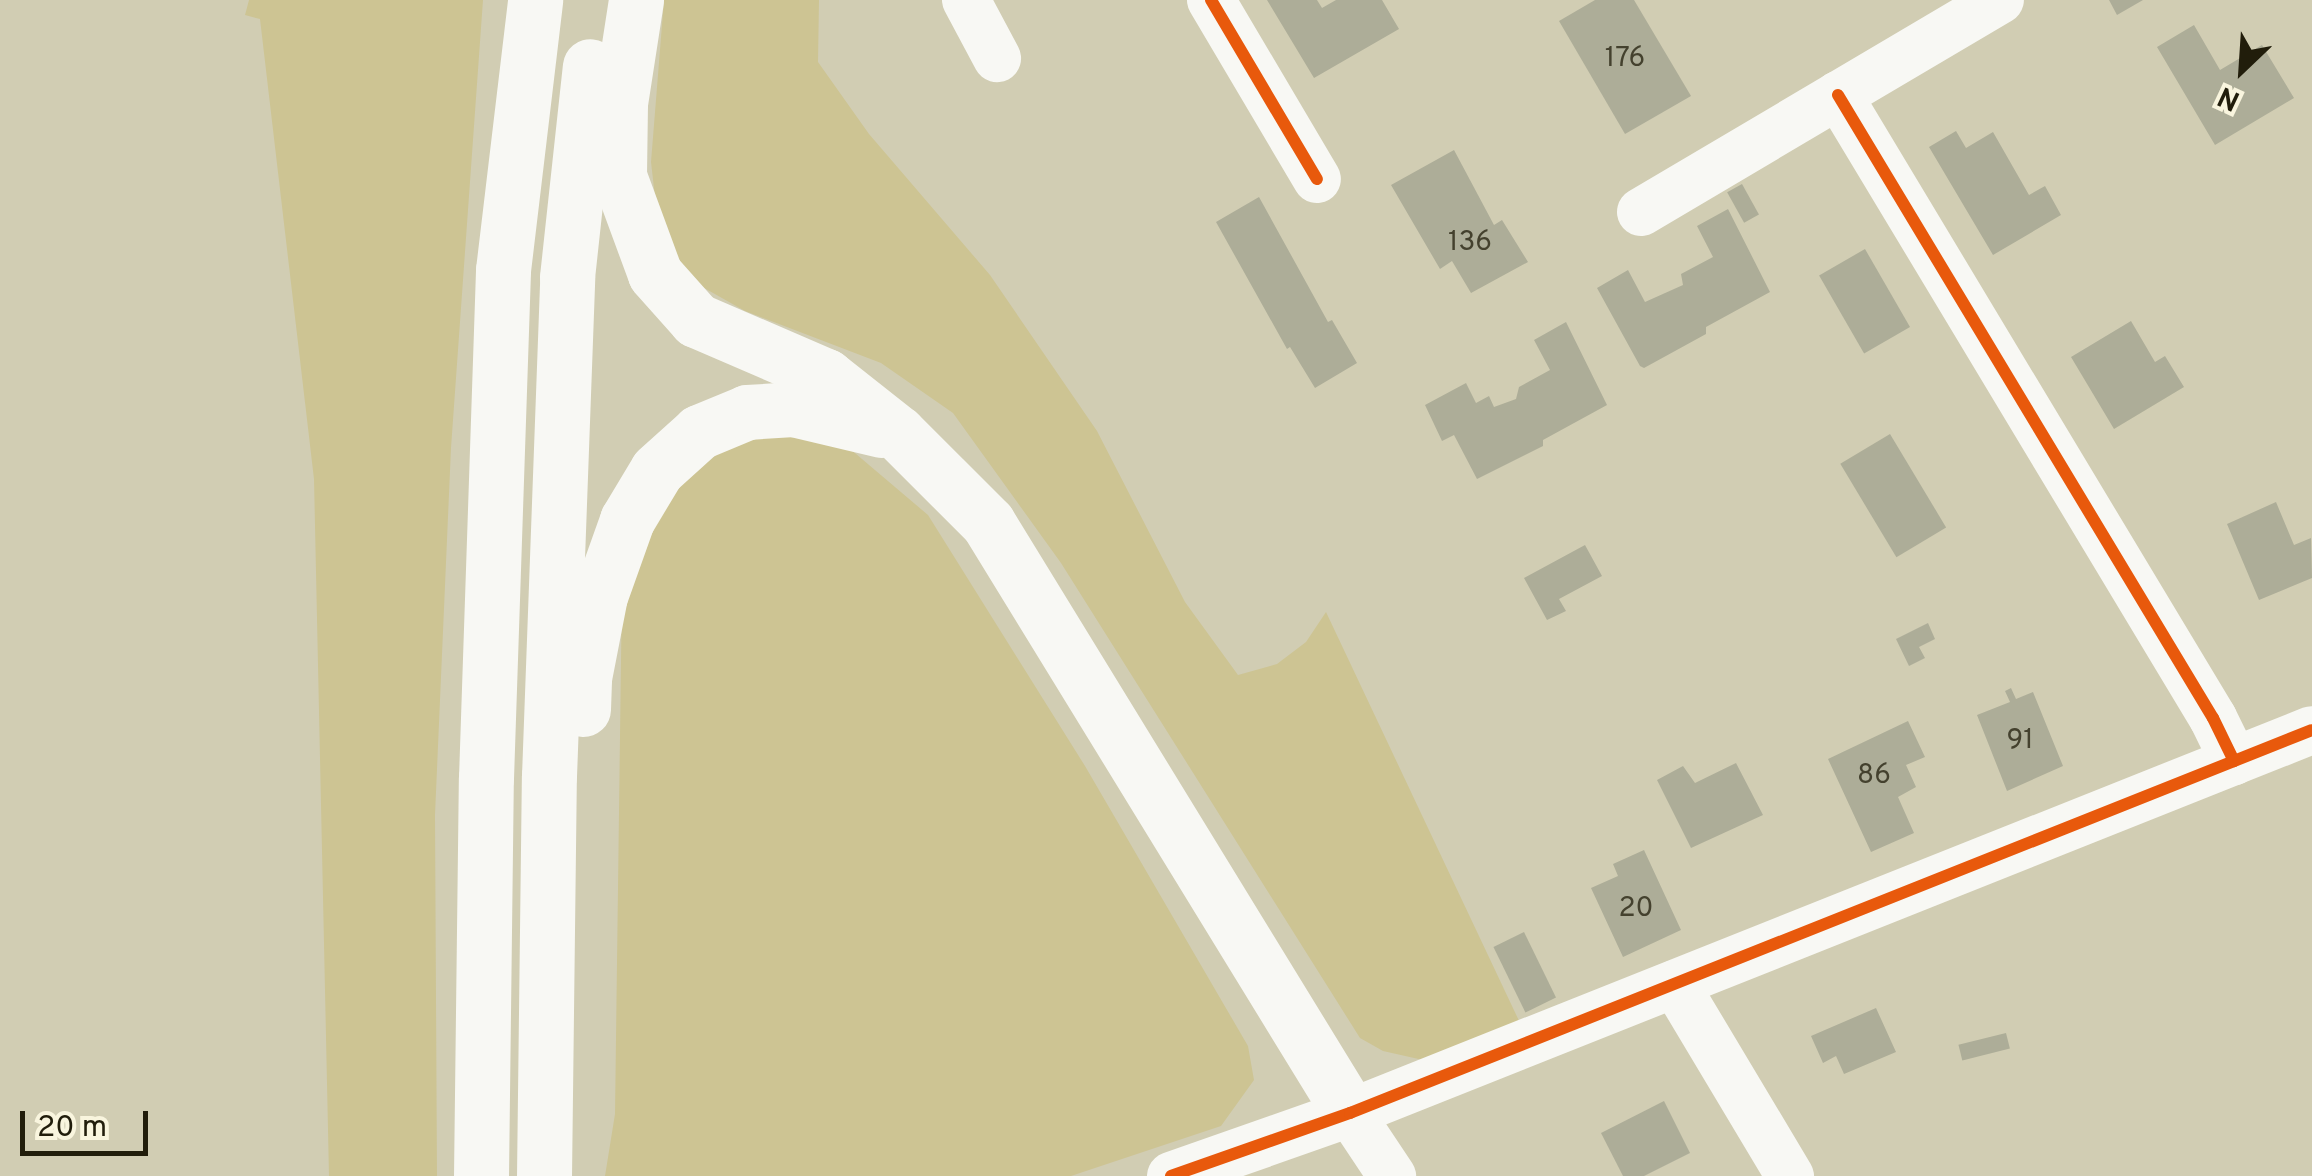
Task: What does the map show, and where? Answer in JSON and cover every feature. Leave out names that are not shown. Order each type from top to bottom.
[{"type":"highway","points":[[481,1176],[486,778],[503,270],[535,0]]},
{"type":"highway","points":[[544,1176],[549,776],[567,276],[601,0]]},
{"type":"highway","points":[[636,0],[620,103],[619,176],[655,274],[696,320],[826,376],[898,434],[988,524],[1350,1112]]},
{"type":"highway","points":[[569,1176],[576,1144],[584,678],[600,596],[626,520],[657,470],[699,432],[748,412],[793,409],[898,434]]},
{"type":"street","points":[[1211,0],[1317,179]]},
{"type":"street","points":[[1640,212],[2000,0]]},
{"type":"street","points":[[974,3],[997,58]]},
{"type":"street","points":[[1838,95],[2213,718],[2234,761]]},
{"type":"street","points":[[1183,1174],[1350,1112],[2312,730]]},
{"type":"street","points":[[1675,984],[1790,1176]]},
{"type":"street","points":[[1350,1112],[1392,1176]]},
{"type":"shaded area","points":[[249,0],[483,0],[451,448],[435,815],[437,1176],[329,1176],[314,479],[260,19],[245,15]]},
{"type":"shaded area","points":[[664,0],[819,0],[818,62],[869,134],[990,275],[1097,431],[1185,602],[1238,675],[1277,664],[1306,642],[1326,612],[1521,1025],[1423,1060],[1383,1051],[1360,1038],[1061,563],[953,413],[881,363],[745,311],[690,280],[660,241],[651,162]]},
{"type":"shaded area","points":[[775,434],[849,448],[928,515],[1085,766],[1248,1046],[1254,1080],[1221,1126],[1071,1176],[605,1176],[615,1114],[622,586],[644,517],[709,445]]},
{"type":"building","points":[[1267,0],[1317,0],[1322,8],[1336,0],[1382,0],[1399,29],[1314,78]]},
{"type":"building","points":[[1595,0],[1634,0],[1691,96],[1625,134],[1559,21]]},
{"type":"building","points":[[2109,0],[2143,0],[2117,15]]},
{"type":"building","points":[[2194,25],[2220,70],[2262,45],[2294,98],[2215,145],[2157,47]]},
{"type":"building","points":[[1956,131],[1966,148],[1993,132],[2029,195],[2045,186],[2061,215],[1993,255],[1929,147]]},
{"type":"building","points":[[1454,150],[1494,225],[1502,220],[1528,262],[1471,293],[1452,261],[1440,269],[1391,185]]},
{"type":"building","points":[[1742,184],[1759,215],[1744,223],[1727,192]]},
{"type":"building","points":[[1259,197],[1328,322],[1332,320],[1357,363],[1315,388],[1290,347],[1287,349],[1216,222]]},
{"type":"building","points":[[1728,209],[1770,292],[1706,327],[1706,334],[1644,368],[1640,366],[1597,288],[1628,270],[1645,302],[1683,285],[1681,274],[1713,257],[1697,226]]},
{"type":"building","points":[[1865,249],[1910,327],[1864,353],[1819,276]]},
{"type":"building","points":[[2131,321],[2155,362],[2165,356],[2184,387],[2114,429],[2071,357]]},
{"type":"building","points":[[1566,322],[1607,405],[1543,440],[1543,446],[1477,479],[1454,435],[1442,441],[1425,405],[1466,383],[1476,403],[1489,396],[1494,407],[1516,399],[1519,387],[1550,370],[1534,340]]},
{"type":"building","points":[[1890,434],[1946,527],[1896,557],[1840,464]]},
{"type":"building","points":[[2276,502],[2294,545],[2311,538],[2312,578],[2259,600],[2227,524]]},
{"type":"building","points":[[1585,545],[1602,576],[1559,599],[1566,611],[1547,620],[1524,578]]},
{"type":"building","points":[[1928,623],[1935,639],[1919,647],[1925,658],[1909,666],[1896,639]]},
{"type":"building","points":[[2011,688],[2016,699],[2033,692],[2063,766],[2007,791],[1977,715],[2010,702],[2005,691]]},
{"type":"building","points":[[1908,721],[1925,757],[1906,765],[1916,787],[1898,797],[1914,833],[1871,852],[1828,759]]},
{"type":"building","points":[[1736,763],[1763,815],[1691,848],[1657,780],[1683,766],[1695,783]]},
{"type":"building","points":[[1644,850],[1681,930],[1623,957],[1591,888],[1618,876],[1613,864]]},
{"type":"building","points":[[1524,932],[1556,998],[1525,1013],[1493,947]]},
{"type":"building","points":[[1876,1008],[1896,1052],[1844,1074],[1836,1056],[1823,1063],[1811,1036]]},
{"type":"building","points":[[2006,1033],[2010,1049],[1962,1060],[1958,1045]]},
{"type":"building","points":[[1664,1101],[1690,1153],[1644,1176],[1623,1176],[1601,1133]]},
{"type":"cycle path","points":[[1211,0],[1317,179]]},
{"type":"cycle path","points":[[1838,95],[2213,718],[2234,761]]},
{"type":"cycle path","points":[[1171,1176],[1350,1113],[2312,730]]}]
